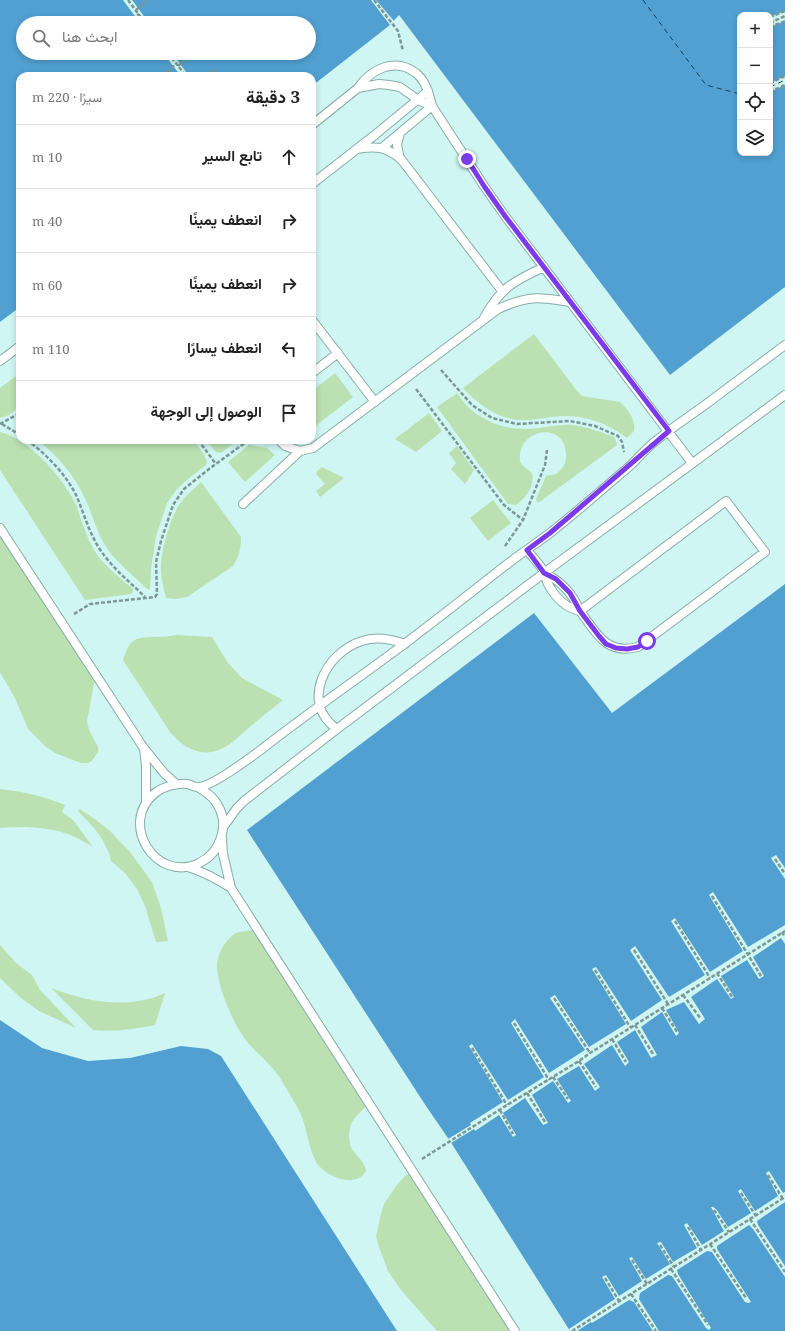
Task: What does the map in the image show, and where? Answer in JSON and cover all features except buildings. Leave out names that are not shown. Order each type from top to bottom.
[{"type":"lane","points":[[316,122],[358,88],[363,80],[379,68],[398,66],[408,69],[416,74],[428,91],[432,106],[484,186],[692,463]]},
{"type":"lane","points":[[358,88],[379,84],[400,87],[418,100],[432,106]]},
{"type":"lane","points":[[316,181],[428,91]]},
{"type":"lane","points":[[383,148],[432,106]]},
{"type":"lane","points":[[400,132],[398,145],[401,159]]},
{"type":"lane","points":[[357,149],[371,147],[383,148],[401,159],[502,291]]},
{"type":"lane","points":[[484,319],[492,304],[502,291],[520,278],[544,267]]},
{"type":"lane","points":[[243,504],[300,451],[313,448],[498,309],[523,299],[537,298],[570,302]]},
{"type":"lane","points":[[316,325],[376,402]]},
{"type":"lane","points":[[198,788],[223,776],[253,756],[405,644],[510,562],[550,533],[651,445],[785,345]]},
{"type":"lane","points":[[0,361],[16,349]]},
{"type":"lane","points":[[316,370],[338,354]]},
{"type":"lane","points":[[224,826],[244,801],[337,729],[544,573],[785,395]]},
{"type":"lane","points":[[282,444],[284,446],[300,451]]},
{"type":"lane","points":[[527,550],[544,573],[548,585],[561,601],[573,610],[580,611],[726,500],[765,552],[638,647],[627,649],[616,648],[606,644],[580,611],[574,598],[566,588],[556,579],[544,573]]},
{"type":"lane","points":[[0,528],[144,747],[164,773],[176,784]]},
{"type":"lane","points":[[337,729],[325,719],[319,706],[319,691],[322,678],[329,665],[338,654],[363,640],[377,638],[391,639],[405,644]]},
{"type":"lane","points":[[144,747],[146,766],[146,803],[140,826],[142,838],[147,848],[154,857],[165,864],[176,867],[188,867],[203,872],[230,888]]},
{"type":"lane","points":[[146,803],[154,794],[164,788],[176,784],[187,784],[198,788],[209,794],[217,803],[222,814],[224,826],[222,837],[223,854],[230,888],[515,1331]]},
{"type":"lane","points":[[188,867],[209,857],[217,848],[222,837]]},
{"type":"path","points":[[128,0],[138,14]]},
{"type":"path","points":[[136,10],[148,0]]},
{"type":"path","points":[[374,0],[398,31],[408,69]]},
{"type":"path","points":[[773,16],[785,11]]},
{"type":"path","points":[[773,22],[785,16]]},
{"type":"path","points":[[773,26],[785,21]]},
{"type":"path","points":[[173,60],[183,72]]},
{"type":"path","points":[[167,72],[184,60]]},
{"type":"path","points":[[773,82],[785,76]]},
{"type":"path","points":[[773,91],[785,85]]},
{"type":"path","points":[[432,359],[472,405],[492,418],[517,424],[570,421],[595,426],[618,436],[622,442],[624,454],[632,463]]},
{"type":"path","points":[[407,378],[504,505],[523,520]]},
{"type":"path","points":[[16,415],[1,424],[16,433]]},
{"type":"path","points":[[32,444],[43,452],[63,474],[76,496],[87,524],[100,549],[112,564],[146,598]]},
{"type":"path","points":[[201,444],[216,464]]},
{"type":"path","points":[[62,622],[90,604],[155,597],[157,594],[156,562],[160,541],[173,505],[184,489],[243,444]]},
{"type":"path","points":[[510,562],[503,549],[523,520],[545,465],[547,450]]},
{"type":"path","points":[[775,859],[785,874]]},
{"type":"path","points":[[712,896],[761,976]]},
{"type":"path","points":[[674,921],[710,978]]},
{"type":"path","points":[[410,1167],[785,930]]},
{"type":"path","points":[[782,932],[785,937]]},
{"type":"path","points":[[634,950],[668,1004]]},
{"type":"path","points":[[595,970],[630,1027]]},
{"type":"path","points":[[717,973],[732,997]]},
{"type":"path","points":[[683,995],[701,1019]]},
{"type":"path","points":[[554,998],[590,1052]]},
{"type":"path","points":[[662,1008],[677,1032]]},
{"type":"path","points":[[514,1024],[548,1080]]},
{"type":"path","points":[[635,1025],[653,1054]]},
{"type":"path","points":[[612,1039],[626,1062]]},
{"type":"path","points":[[472,1048],[507,1105]]},
{"type":"path","points":[[579,1061],[596,1086]]},
{"type":"path","points":[[553,1077],[568,1099]]},
{"type":"path","points":[[527,1093],[544,1122]]},
{"type":"path","points":[[500,1110],[513,1134]]},
{"type":"path","points":[[572,1331],[784,1198],[768,1175]]},
{"type":"path","points":[[741,1193],[756,1216]]},
{"type":"path","points":[[714,1210],[729,1232]]},
{"type":"path","points":[[750,1219],[785,1272]]},
{"type":"path","points":[[688,1227],[702,1250]]},
{"type":"path","points":[[660,1244],[672,1268],[708,1325]]},
{"type":"path","points":[[710,1244],[746,1298]]},
{"type":"path","points":[[632,1260],[647,1284]]},
{"type":"path","points":[[605,1278],[619,1301]]},
{"type":"path","points":[[631,1294],[656,1331]]},
{"type":"green space","points":[[534,334],[582,396],[620,402],[626,408],[634,423],[634,431],[627,438],[604,424],[578,417],[561,416],[518,420],[502,416],[494,413],[481,404],[463,388]]},
{"type":"green space","points":[[335,373],[353,397],[316,426],[316,388]]},
{"type":"green space","points":[[16,376],[16,409],[9,415],[0,418],[0,388]]},
{"type":"green space","points":[[457,393],[474,412],[495,424],[519,429],[573,425],[589,428],[614,437],[617,445],[538,503],[536,500],[546,476],[558,473],[563,468],[566,461],[566,454],[564,444],[559,437],[552,433],[544,432],[536,434],[529,438],[523,445],[520,454],[521,463],[532,473],[533,478],[531,487],[523,499],[516,505],[508,504],[437,407]]},
{"type":"green space","points":[[429,413],[442,431],[416,452],[395,439]]},
{"type":"green space","points":[[0,432],[16,439],[16,444],[24,444],[55,473],[72,497],[86,534],[94,550],[107,566],[133,589],[133,592],[131,594],[85,600],[0,470]]},
{"type":"green space","points":[[42,444],[196,444],[204,454],[207,462],[206,465],[177,489],[167,503],[156,536],[149,590],[122,566],[107,548],[79,487],[67,469]]},
{"type":"green space","points":[[209,444],[233,444],[221,453],[216,452]]},
{"type":"green space","points":[[249,445],[267,448],[275,455],[245,482],[228,462]]},
{"type":"green space","points":[[457,446],[474,470],[465,484],[451,469],[456,463],[449,453]]},
{"type":"green space","points":[[322,467],[344,478],[320,497],[316,491],[325,484],[316,474]]},
{"type":"green space","points":[[201,482],[241,537],[241,545],[237,559],[233,566],[187,597],[175,599],[166,598],[162,580],[161,563],[166,537],[172,519],[179,505]]},
{"type":"green space","points":[[493,500],[511,523],[488,541],[470,518]]},
{"type":"green space","points":[[0,531],[95,678],[87,721],[89,730],[98,747],[98,752],[92,761],[88,763],[81,763],[55,753],[45,746],[28,729],[15,698],[0,672]]},
{"type":"green space","points":[[176,635],[212,637],[228,663],[242,678],[283,700],[235,740],[221,749],[213,752],[199,752],[187,747],[170,732],[123,660],[128,647],[138,638]]},
{"type":"green space","points":[[0,789],[34,795],[65,805],[62,812],[73,820],[93,847],[65,833],[49,829],[16,827],[0,828]]},
{"type":"green space","points":[[80,809],[110,831],[130,852],[152,882],[161,908],[168,941],[156,942],[145,906],[137,889],[125,873],[111,861],[102,839],[78,811]]},
{"type":"green space","points":[[254,930],[303,1009],[368,1105],[354,1119],[350,1126],[350,1145],[363,1163],[366,1171],[362,1176],[356,1179],[350,1180],[336,1177],[324,1170],[316,1162],[303,1120],[295,1103],[276,1073],[240,1032],[226,1004],[220,984],[217,961],[223,947],[232,936],[238,932]]},
{"type":"green space","points":[[0,945],[16,963],[32,975],[40,990],[76,1028],[39,1011],[21,998],[0,978]]},
{"type":"green space","points":[[51,988],[93,1000],[123,1003],[151,998],[165,993],[155,1025],[124,1030],[101,1031],[93,1030]]},
{"type":"green space","points":[[410,1173],[510,1331],[437,1331],[401,1290],[388,1271],[376,1236],[384,1204],[396,1186],[405,1176]]},
{"type":"water","points":[[0,0],[785,0],[785,287],[670,375],[399,15],[390,25],[316,83],[316,72],[16,72],[16,310],[0,322]]},
{"type":"water","points":[[785,584],[785,1331],[570,1331],[450,1141],[247,830],[534,613],[612,713]]},
{"type":"water","points":[[0,1020],[42,1048],[88,1061],[130,1058],[181,1046],[208,1049],[221,1056],[397,1331],[0,1331]]},
{"type":"pier","points":[[123,0],[132,0],[144,16],[135,16]]},
{"type":"pier","points":[[371,0],[376,0],[394,21],[390,25]]},
{"type":"pier","points":[[785,11],[785,21],[773,26],[773,16]]},
{"type":"pier","points":[[168,60],[177,60],[186,72],[178,72]]},
{"type":"pier","points":[[785,76],[785,85],[773,91],[773,82]]},
{"type":"pier","points":[[776,855],[785,868],[785,879],[771,858]]},
{"type":"pier","points":[[713,892],[748,947],[785,925],[785,944],[781,938],[753,957],[764,976],[759,979],[747,960],[721,976],[734,997],[731,999],[717,979],[691,997],[705,1019],[699,1024],[684,1002],[666,1010],[679,1033],[676,1036],[662,1012],[641,1027],[657,1055],[651,1058],[635,1030],[617,1042],[629,1062],[625,1066],[612,1045],[584,1064],[600,1087],[595,1091],[579,1066],[557,1079],[571,1101],[568,1103],[553,1081],[532,1095],[548,1123],[543,1125],[525,1098],[503,1113],[516,1135],[513,1137],[499,1115],[475,1131],[474,1129],[451,1143],[448,1139],[471,1125],[470,1123],[503,1102],[469,1046],[472,1044],[508,1100],[544,1077],[511,1023],[515,1019],[549,1073],[585,1050],[550,998],[555,995],[589,1047],[626,1024],[592,969],[596,967],[631,1021],[662,1000],[630,950],[635,946],[669,997],[705,975],[671,921],[675,918],[710,972],[743,951],[709,895]]},
{"type":"pier","points":[[769,1171],[783,1193],[785,1192],[785,1202],[757,1221],[758,1225],[785,1266],[785,1277],[749,1225],[717,1246],[717,1249],[751,1302],[745,1302],[712,1252],[707,1251],[677,1270],[711,1328],[709,1330],[706,1328],[672,1276],[668,1275],[640,1293],[639,1299],[659,1331],[653,1331],[634,1302],[629,1300],[577,1331],[570,1331],[569,1329],[615,1299],[602,1277],[606,1275],[619,1296],[642,1281],[629,1258],[632,1257],[646,1279],[670,1264],[657,1243],[661,1242],[673,1262],[697,1248],[684,1225],[687,1223],[702,1245],[724,1231],[711,1207],[716,1209],[728,1227],[751,1213],[738,1191],[741,1189],[755,1211],[778,1196],[766,1173]]},
{"type":"ferry route","points":[[643,0],[706,85],[737,93]]},
{"type":"ferry route","points":[[773,86],[785,80]]},
{"type":"route","points":[[467,159],[505,216],[669,431],[550,533],[527,550],[544,573],[556,579],[566,588],[574,598],[580,611],[606,644],[616,648],[627,649],[638,647],[647,641]]}]
